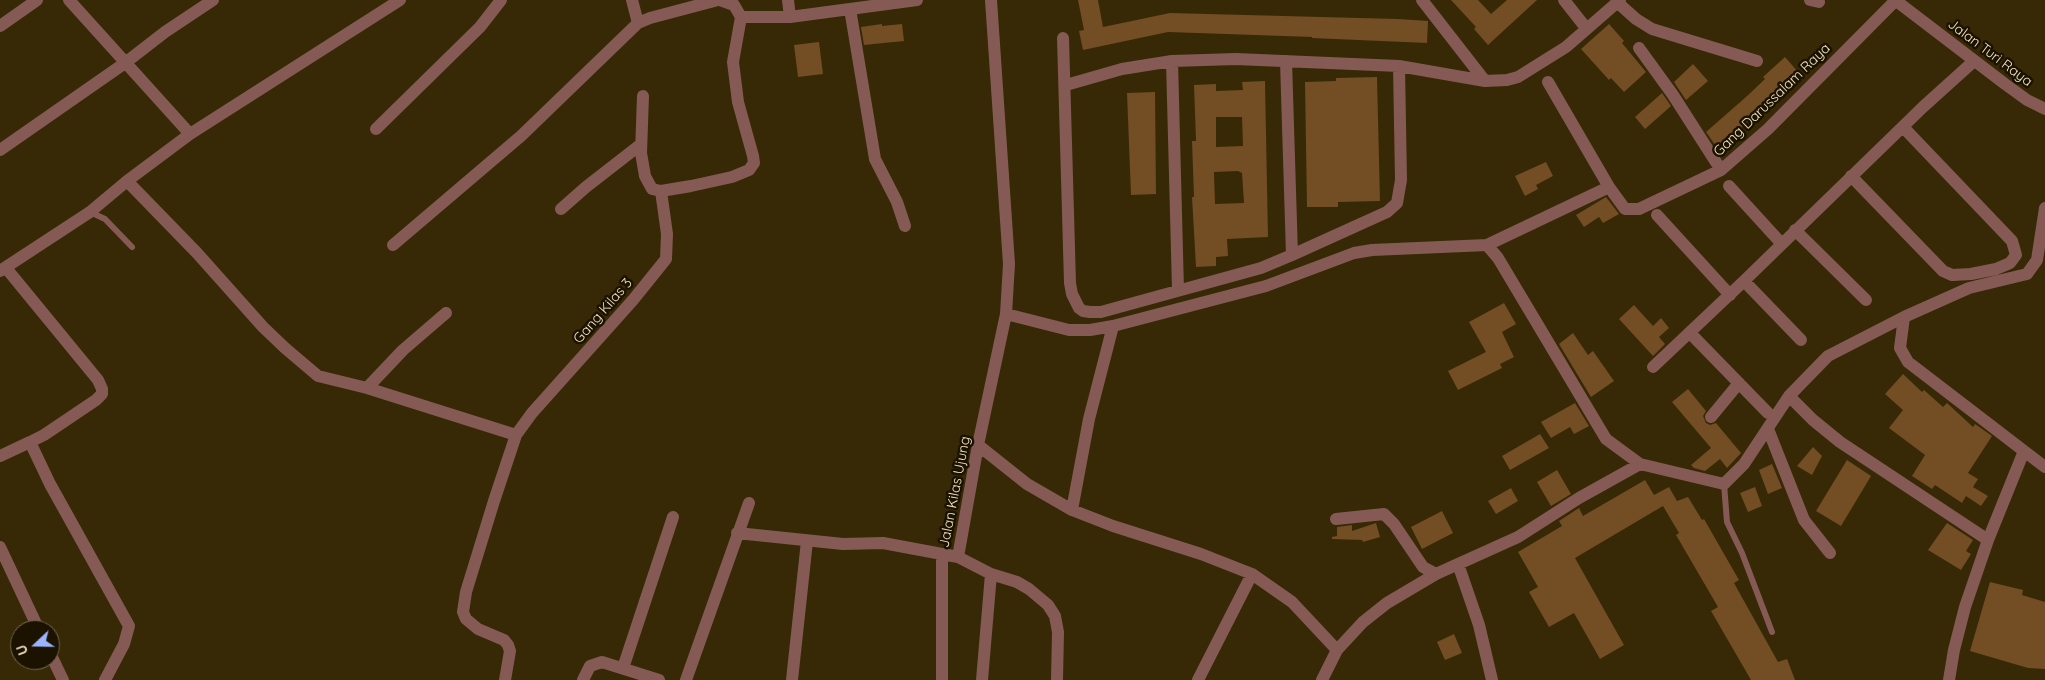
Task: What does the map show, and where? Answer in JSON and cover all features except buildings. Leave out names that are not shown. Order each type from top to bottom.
[{"type":"street","points":[[0,26],[37,0]]},
{"type":"street","points":[[70,0],[190,134]]},
{"type":"street","points":[[0,150],[213,0]]},
{"type":"street","points":[[0,456],[44,435],[102,394],[102,389],[92,373],[3,270],[90,212],[127,181],[190,134],[400,0]]},
{"type":"street","points":[[632,0],[638,23]]},
{"type":"street","points":[[393,245],[521,136],[638,23],[650,18],[719,0],[734,5],[741,18],[733,62],[738,102],[754,164],[749,170],[732,177],[661,191],[652,189],[648,184],[643,168],[640,146],[643,96]]},
{"type":"street","points":[[788,0],[790,17]]},
{"type":"street","points":[[741,18],[790,17],[850,9],[868,3],[916,0]]},
{"type":"street","name":"Jalan Kilas Ujung","points":[[991,0],[1009,264],[1006,314],[978,445],[958,557],[990,574],[1017,582],[1029,589],[1052,610],[1058,632],[1057,680]]},
{"type":"street","points":[[1422,0],[1485,81]]},
{"type":"street","points":[[1564,0],[1586,28]]},
{"type":"street","name":"Jalan Turi Raya","points":[[1896,0],[2027,100],[2045,109]]},
{"type":"street","name":"Gang Darussalam Raya","points":[[1548,82],[1609,187],[1625,209],[1639,210],[1721,170],[1768,129],[1896,0]]},
{"type":"street","points":[[376,129],[480,27],[498,1]]},
{"type":"street","points":[[1066,85],[1122,69],[1172,61],[1236,59],[1399,66],[1485,81],[1497,81],[1518,77],[1566,48],[1586,28],[1619,1],[1636,19],[1652,29],[1757,61]]},
{"type":"street","points":[[850,9],[875,159],[897,202],[905,226]]},
{"type":"street","points":[[1063,38],[1066,85],[1070,283],[1072,294],[1082,311],[1101,312],[1260,268],[1387,212],[1397,203],[1402,180],[1399,66]]},
{"type":"street","points":[[1639,48],[1673,95],[1721,170]]},
{"type":"street","points":[[1286,60],[1292,255]]},
{"type":"street","points":[[1172,61],[1178,290]]},
{"type":"street","points":[[1653,367],[1730,295],[1851,176],[1974,61]]},
{"type":"street","points":[[1851,176],[1943,271],[1952,274],[1971,274],[1996,269],[2010,262],[2016,255],[2012,241],[1903,127]]},
{"type":"street","points":[[561,209],[640,146]]},
{"type":"street","points":[[127,181],[197,253],[263,327],[298,361],[318,376],[367,388],[516,435]]},
{"type":"street","points":[[1729,186],[1781,243]]},
{"type":"street","points":[[1006,314],[1069,330],[1090,330],[1113,326],[1266,286],[1354,253],[1372,250],[1487,245],[1609,187]]},
{"type":"street","name":"Gang Kilas 3","points":[[505,680],[510,651],[508,645],[504,640],[485,632],[466,619],[463,605],[516,435],[532,413],[626,308],[666,259],[667,234],[661,191]]},
{"type":"street","points":[[1487,245],[1498,258],[1606,439],[1640,464],[1724,484],[1744,464],[1789,396],[1828,356],[1904,317],[1970,288],[2027,274],[2037,260],[2045,208]]},
{"type":"street","points":[[1657,215],[1730,295]]},
{"type":"street","points":[[1795,230],[1866,300]]},
{"type":"street","points":[[1744,281],[1801,340]]},
{"type":"street","points":[[367,388],[403,350],[446,313]]},
{"type":"street","points":[[1904,317],[1900,348],[1908,362],[2045,467]]},
{"type":"street","points":[[1072,510],[1089,419],[1113,326]]},
{"type":"street","points":[[1690,333],[1768,413]]},
{"type":"street","points":[[1711,417],[1739,383]]},
{"type":"street","points":[[1789,396],[1813,420],[1840,442],[1988,540]]},
{"type":"street","points":[[1768,429],[1804,520],[1830,553]]},
{"type":"street","points":[[30,442],[50,484],[130,626],[124,644],[105,680]]},
{"type":"street","points":[[978,445],[1027,484],[1072,510],[1113,526],[1201,554],[1252,574],[1292,602],[1337,650]]},
{"type":"street","points":[[1949,680],[1954,650],[1965,607],[1988,540],[2024,451]]},
{"type":"street","points":[[1322,680],[1337,650],[1376,611],[1436,574],[1518,537],[1579,498],[1640,464]]},
{"type":"street","points":[[686,680],[749,503]]},
{"type":"street","points":[[1336,519],[1384,514],[1394,524],[1423,566],[1436,574]]},
{"type":"street","points":[[623,668],[673,516]]},
{"type":"street","points":[[737,533],[843,544],[883,543],[958,557]]},
{"type":"street","points":[[792,680],[807,541]]},
{"type":"street","points":[[0,547],[34,620]]},
{"type":"street","points":[[942,555],[942,680]]},
{"type":"street","points":[[1458,564],[1479,625],[1492,680]]},
{"type":"street","points":[[982,680],[990,574]]},
{"type":"street","points":[[1198,680],[1252,574]]},
{"type":"street","points":[[583,680],[590,666],[598,662],[608,663],[659,680]]},
{"type":"lane","points":[[90,212],[105,219],[132,247]]},
{"type":"lane","points":[[1724,484],[1726,518],[1742,553],[1772,632]]}]
